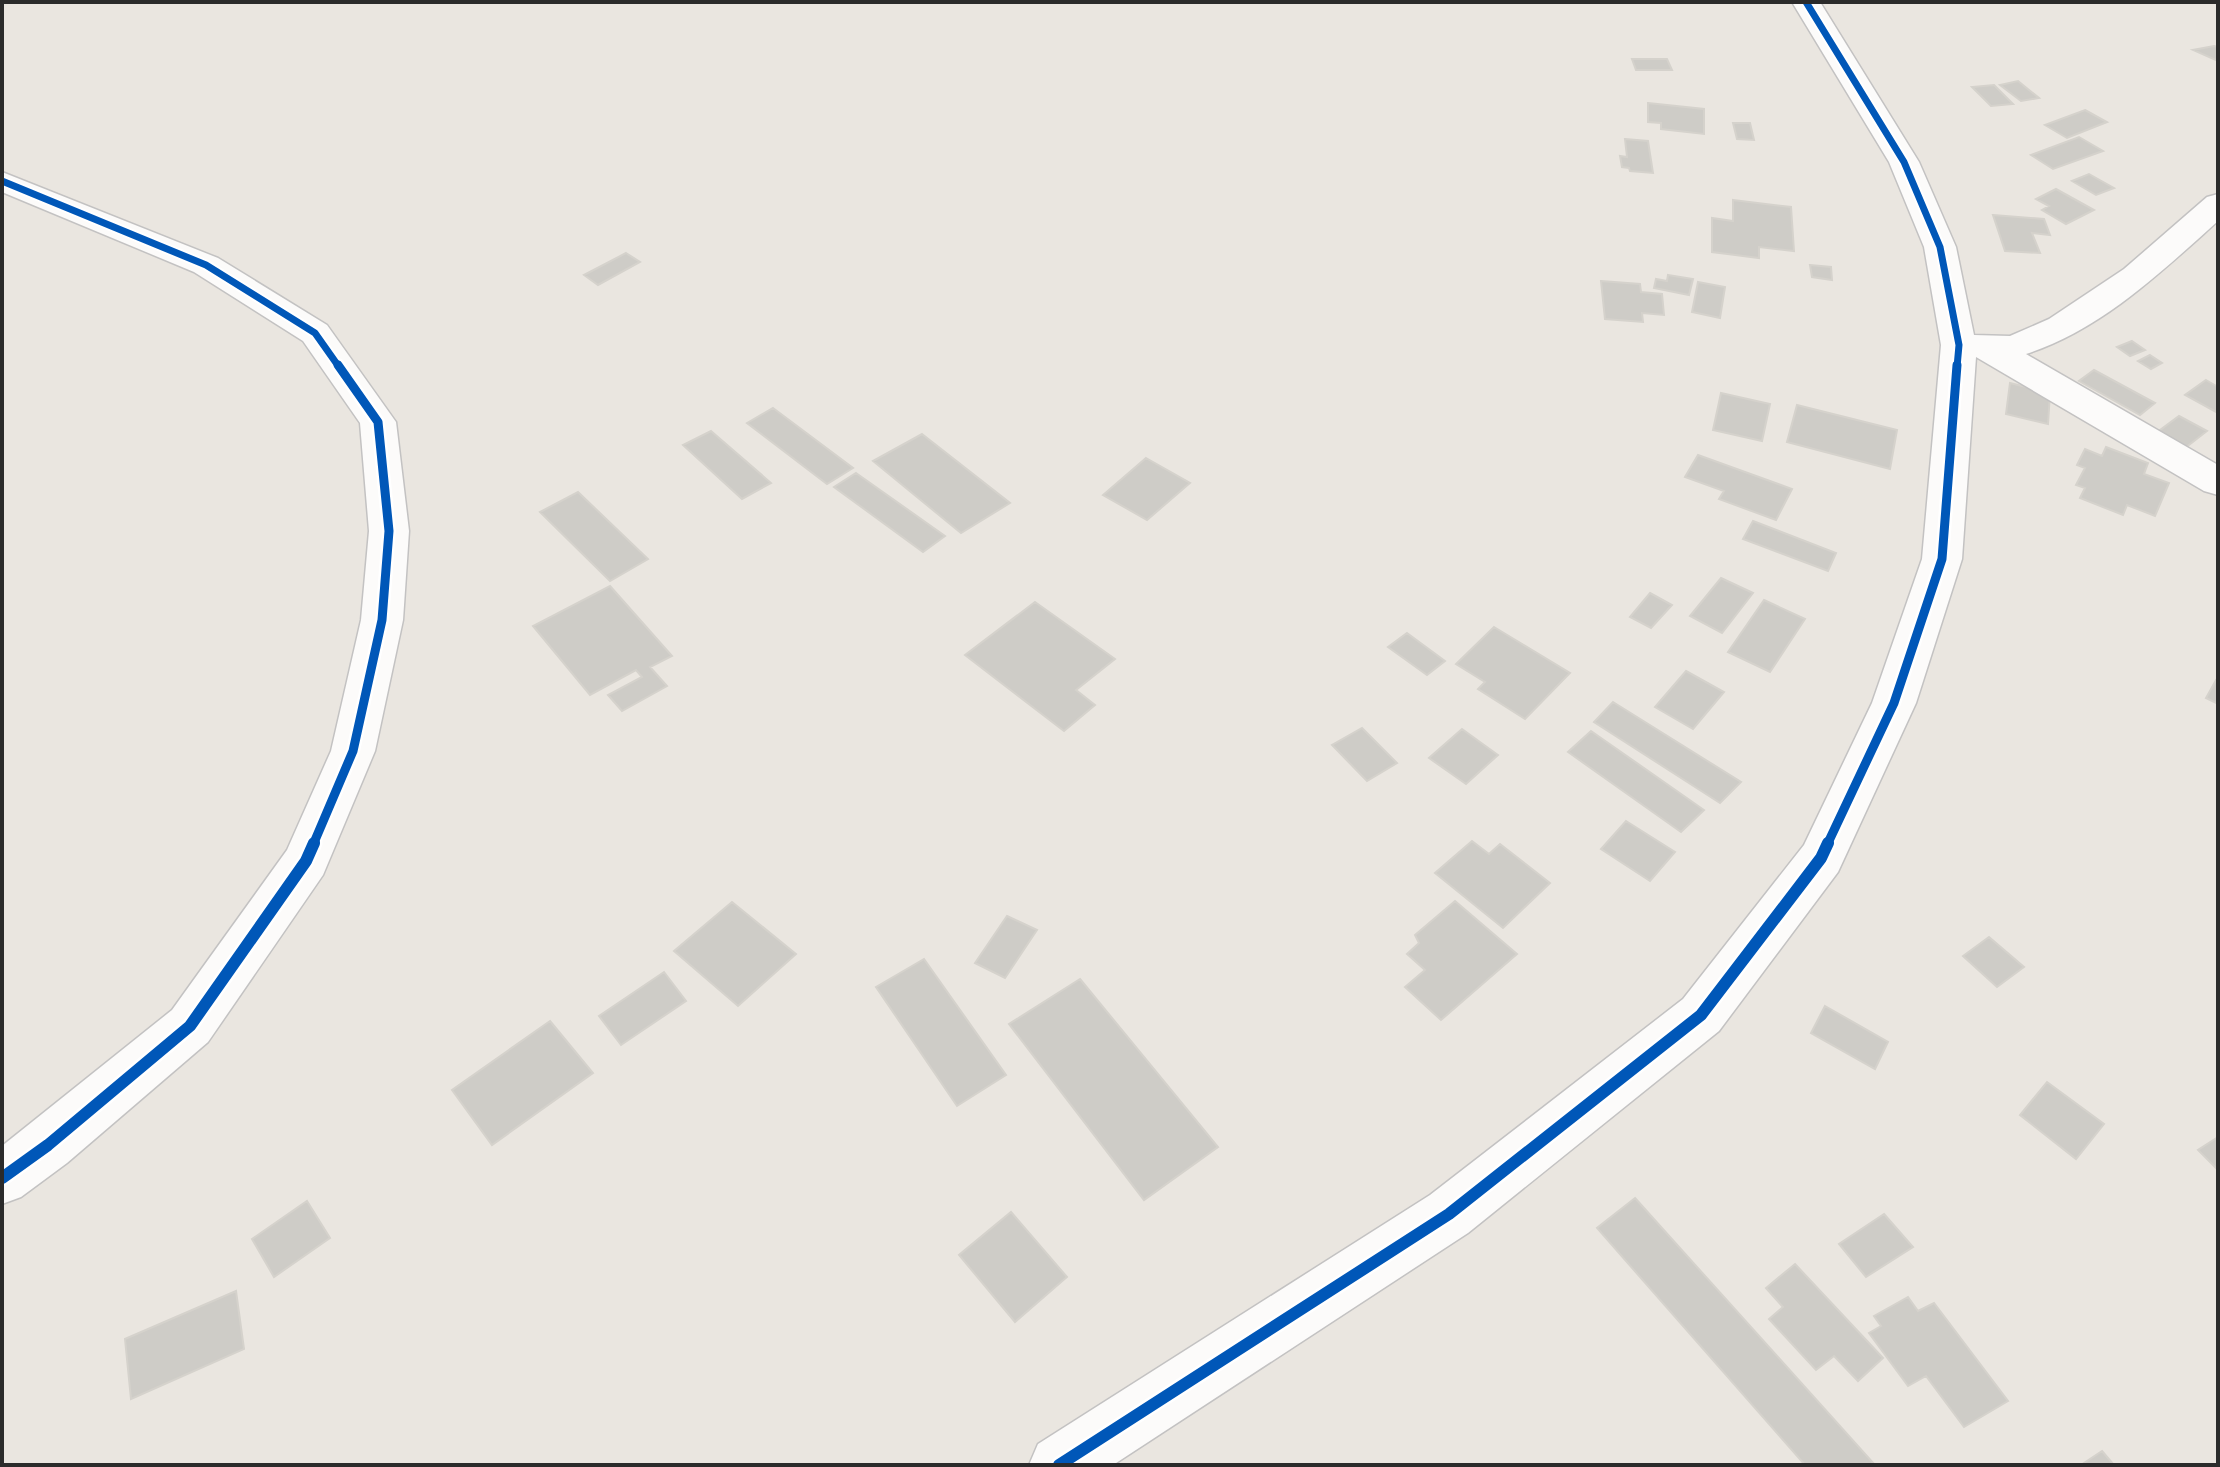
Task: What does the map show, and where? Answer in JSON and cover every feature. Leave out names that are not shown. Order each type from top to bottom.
[{"type":"street","points":[[1059,1465],[1449,1214],[1701,1015],[1821,858],[1894,703],[1942,559],[1973,346],[1940,247],[1904,162],[1806,2]]},
{"type":"street","points":[[2,181],[206,265],[315,333],[378,422],[389,531],[382,620],[353,751],[306,861],[190,1026],[48,1145],[2,1178]]},
{"type":"street","points":[[1973,346],[2028,343],[2061,327],[2136,276],[2218,204]]},
{"type":"street","points":[[2184,235],[2218,252]]},
{"type":"street","points":[[1973,346],[2218,482]]},
{"type":"building","points":[[2218,47],[2218,61],[2193,50]]},
{"type":"building","points":[[1632,59],[1667,59],[1672,70],[1636,70]]},
{"type":"building","points":[[2018,81],[2039,98],[2021,101],[2000,85]]},
{"type":"building","points":[[1994,85],[2013,104],[1991,106],[1972,87]]},
{"type":"building","points":[[1648,103],[1704,109],[1704,134],[1661,129],[1661,123],[1648,122]]},
{"type":"building","points":[[2085,110],[2107,122],[2067,138],[2045,125]]},
{"type":"building","points":[[1733,123],[1750,123],[1754,140],[1737,139]]},
{"type":"building","points":[[2079,137],[2103,151],[2053,169],[2031,155]]},
{"type":"building","points":[[1625,139],[1648,141],[1653,173],[1630,171],[1622,167],[1620,156],[1627,157]]},
{"type":"building","points":[[2089,174],[2114,188],[2096,195],[2072,181]]},
{"type":"building","points":[[2056,189],[2094,210],[2066,224],[2042,210],[2049,206],[2036,199]]},
{"type":"building","points":[[1733,200],[1791,207],[1794,251],[1759,247],[1759,258],[1712,252],[1712,218],[1733,221]]},
{"type":"building","points":[[1993,215],[2044,219],[2050,235],[2032,233],[2040,253],[2005,251]]},
{"type":"building","points":[[626,253],[640,262],[598,285],[584,275]]},
{"type":"building","points":[[1810,265],[1831,267],[1832,280],[1812,277]]},
{"type":"building","points":[[1668,275],[1693,279],[1689,295],[1654,288],[1656,279],[1667,281]]},
{"type":"building","points":[[1601,281],[1640,284],[1641,292],[1662,294],[1664,315],[1642,313],[1643,322],[1605,319]]},
{"type":"building","points":[[1698,282],[1725,287],[1720,318],[1692,312]]},
{"type":"building","points":[[2132,341],[2145,350],[2130,356],[2117,347]]},
{"type":"building","points":[[2150,355],[2162,363],[2151,369],[2138,361]]},
{"type":"building","points":[[2094,370],[2155,403],[2140,415],[2079,381]]},
{"type":"building","points":[[2206,380],[2218,387],[2218,413],[2185,395]]},
{"type":"building","points":[[2010,383],[2050,393],[2048,424],[2006,414]]},
{"type":"building","points":[[1721,393],[1770,404],[1762,441],[1713,430]]},
{"type":"building","points":[[1797,405],[1897,430],[1890,469],[1787,442]]},
{"type":"building","points":[[773,408],[853,468],[827,484],[747,423]]},
{"type":"building","points":[[2179,416],[2207,431],[2176,455],[2148,439]]},
{"type":"building","points":[[711,431],[771,483],[742,499],[683,445]]},
{"type":"building","points":[[922,434],[1010,503],[961,533],[873,461]]},
{"type":"building","points":[[2106,447],[2148,463],[2144,474],[2169,483],[2155,516],[2127,505],[2123,515],[2080,498],[2085,488],[2076,485],[2085,468],[2077,465],[2085,449],[2102,456]]},
{"type":"building","points":[[1698,455],[1792,489],[1776,520],[1719,499],[1724,491],[1685,477]]},
{"type":"building","points":[[1146,458],[1190,483],[1147,520],[1103,495]]},
{"type":"building","points":[[856,473],[945,536],[923,552],[834,487]]},
{"type":"building","points":[[578,492],[648,559],[610,581],[540,512]]},
{"type":"building","points":[[1753,521],[1836,553],[1828,571],[1743,539]]},
{"type":"building","points":[[1721,578],[1753,593],[1722,633],[1690,616]]},
{"type":"building","points":[[610,586],[672,656],[650,667],[667,686],[622,711],[608,695],[642,677],[636,670],[590,695],[533,626]]},
{"type":"building","points":[[1650,593],[1672,605],[1651,628],[1630,617]]},
{"type":"building","points":[[1764,600],[1805,619],[1770,672],[1728,652]]},
{"type":"building","points":[[1035,602],[1115,659],[1076,690],[1095,705],[1064,731],[965,655]]},
{"type":"building","points":[[1494,627],[1570,673],[1525,719],[1478,689],[1485,682],[1456,664]]},
{"type":"building","points":[[1407,633],[1445,661],[1427,675],[1388,647]]},
{"type":"building","points":[[1686,671],[1724,692],[1693,729],[1655,707]]},
{"type":"building","points":[[2218,681],[2218,704],[2206,698]]},
{"type":"building","points":[[1613,702],[1741,782],[1720,803],[1594,722]]},
{"type":"building","points":[[1362,728],[1397,763],[1367,781],[1332,745]]},
{"type":"building","points":[[1462,729],[1498,755],[1466,784],[1429,758]]},
{"type":"building","points":[[1591,731],[1704,810],[1681,832],[1568,752]]},
{"type":"building","points":[[1626,821],[1675,852],[1650,881],[1601,849]]},
{"type":"building","points":[[1472,841],[1489,854],[1500,844],[1550,883],[1503,928],[1435,873]]},
{"type":"building","points":[[1455,901],[1517,954],[1441,1020],[1405,987],[1425,970],[1407,954],[1419,943],[1415,935]]},
{"type":"building","points":[[732,902],[796,954],[738,1006],[674,951]]},
{"type":"building","points":[[1007,916],[1037,930],[1005,978],[975,963]]},
{"type":"building","points":[[1989,937],[2024,967],[1997,987],[1963,956]]},
{"type":"building","points":[[924,959],[1006,1075],[957,1106],[876,987]]},
{"type":"building","points":[[664,972],[686,1001],[621,1045],[599,1016]]},
{"type":"building","points":[[1080,979],[1218,1147],[1144,1200],[1009,1024]]},
{"type":"building","points":[[1825,1006],[1888,1042],[1875,1069],[1811,1033]]},
{"type":"building","points":[[550,1021],[593,1073],[492,1145],[452,1090]]},
{"type":"building","points":[[2047,1082],[2104,1124],[2076,1159],[2020,1115]]},
{"type":"building","points":[[2218,1137],[2218,1170],[2198,1150]]},
{"type":"building","points":[[1635,1198],[1875,1465],[1805,1465],[1597,1228]]},
{"type":"building","points":[[307,1201],[330,1238],[274,1277],[252,1239]]},
{"type":"building","points":[[1011,1212],[1067,1277],[1015,1322],[959,1255]]},
{"type":"building","points":[[1884,1214],[1913,1247],[1866,1277],[1839,1244]]},
{"type":"building","points":[[1795,1264],[1883,1358],[1858,1381],[1834,1356],[1816,1370],[1769,1319],[1783,1307],[1766,1288]]},
{"type":"building","points":[[236,1291],[244,1349],[131,1399],[125,1339]]},
{"type":"building","points":[[1908,1297],[1918,1311],[1934,1303],[2008,1401],[1964,1427],[1926,1376],[1908,1386],[1869,1333],[1881,1326],[1874,1316]]},
{"type":"building","points":[[2102,1451],[2114,1465],[2081,1465]]},
{"type":"cycle path","points":[[1059,1465],[1449,1214],[1701,1015],[1821,858],[1894,703],[1942,559],[1959,345],[1940,247],[1904,162],[1806,2]]},
{"type":"cycle path","points":[[2,181],[206,265],[315,333],[378,422],[389,531],[382,620],[353,751],[306,861],[190,1026],[48,1145],[2,1178]]}]
